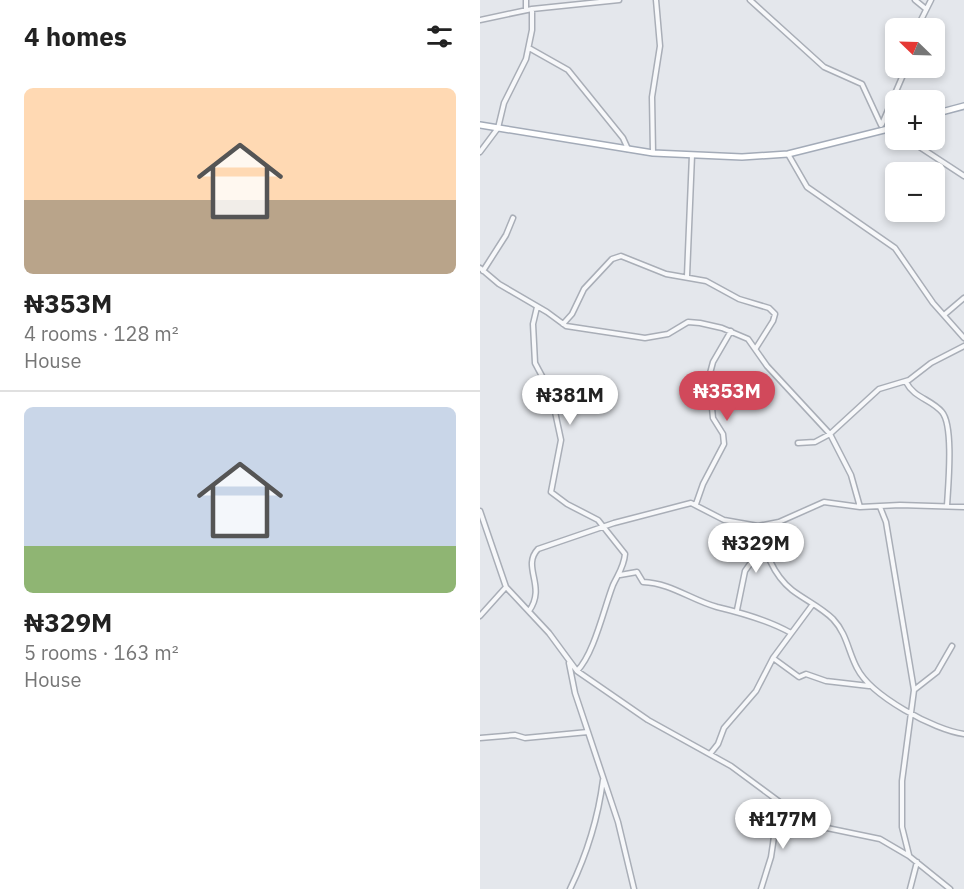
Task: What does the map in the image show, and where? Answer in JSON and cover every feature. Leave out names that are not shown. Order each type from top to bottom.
[{"type":"main road","points":[[945,111],[964,106]]},
{"type":"main road","points":[[480,125],[653,153],[763,157],[788,154],[885,128]]},
{"type":"street","points":[[526,0],[526,10]]},
{"type":"street","points":[[480,20],[532,9],[619,0]]},
{"type":"street","points":[[653,153],[652,97],[660,46],[656,0]]},
{"type":"street","points":[[750,0],[824,66],[862,84],[881,128]]},
{"type":"street","points":[[915,0],[926,9]]},
{"type":"street","points":[[922,18],[931,0]]},
{"type":"street","points":[[480,152],[498,128],[504,103],[530,48],[532,9]]},
{"type":"street","points":[[530,48],[568,70],[623,138],[628,150]]},
{"type":"street","points":[[881,128],[902,78]]},
{"type":"street","points":[[924,150],[964,176]]},
{"type":"street","points":[[788,154],[807,187],[895,248],[944,315],[964,338]]},
{"type":"street","points":[[687,276],[692,155]]},
{"type":"street","points":[[513,218],[506,235],[481,270],[563,324],[645,338],[668,334],[688,322],[712,325],[748,339],[767,366],[830,434],[851,475],[860,507]]},
{"type":"street","points":[[563,324],[572,314],[584,289],[615,257],[621,256],[666,274],[706,280],[739,299],[772,311],[773,321],[756,348]]},
{"type":"street","points":[[944,315],[964,298]]},
{"type":"street","points":[[537,306],[533,324],[534,358],[551,393],[561,440],[551,492],[567,504],[592,515],[625,554],[619,575],[597,626],[589,655],[577,671]]},
{"type":"street","points":[[696,504],[703,484],[724,444],[723,434],[713,418],[710,377],[713,362],[731,331]]},
{"type":"street","points":[[798,443],[815,441],[830,434],[879,389],[906,382],[931,363],[964,346]]},
{"type":"street","points":[[906,382],[913,392],[941,411],[946,418],[951,459],[947,506]]},
{"type":"street","points":[[529,611],[537,594],[532,568],[535,552],[538,549],[604,527],[691,503],[724,520],[758,526],[779,522],[820,503],[860,507],[964,507]]},
{"type":"street","points":[[880,507],[886,522],[904,619],[914,690],[902,781],[902,827],[909,855]]},
{"type":"street","points":[[480,511],[506,587],[553,638],[577,671],[648,720],[710,754],[749,779],[779,803],[806,819],[827,828],[880,839],[909,855],[950,889]]},
{"type":"street","points":[[758,526],[771,562],[781,580],[833,620],[842,631],[856,667],[870,686],[910,712],[950,732],[964,734]]},
{"type":"street","points":[[737,610],[745,571],[757,554],[761,536]]},
{"type":"street","points":[[619,575],[638,572],[643,582],[661,583],[718,607],[737,610],[791,633]]},
{"type":"street","points":[[480,616],[506,587]]},
{"type":"street","points":[[710,754],[718,744],[724,728],[760,685],[774,658],[813,604]]},
{"type":"street","points":[[914,690],[938,672],[952,646]]},
{"type":"street","points":[[774,658],[799,677],[806,674],[826,681],[870,686]]},
{"type":"street","points":[[569,663],[575,693],[603,776],[634,889]]},
{"type":"street","points":[[480,738],[515,735],[525,738],[588,732]]},
{"type":"street","points":[[570,889],[590,842],[603,776]]},
{"type":"street","points":[[761,889],[771,857],[779,803]]},
{"type":"street","points":[[910,889],[916,862]]}]
